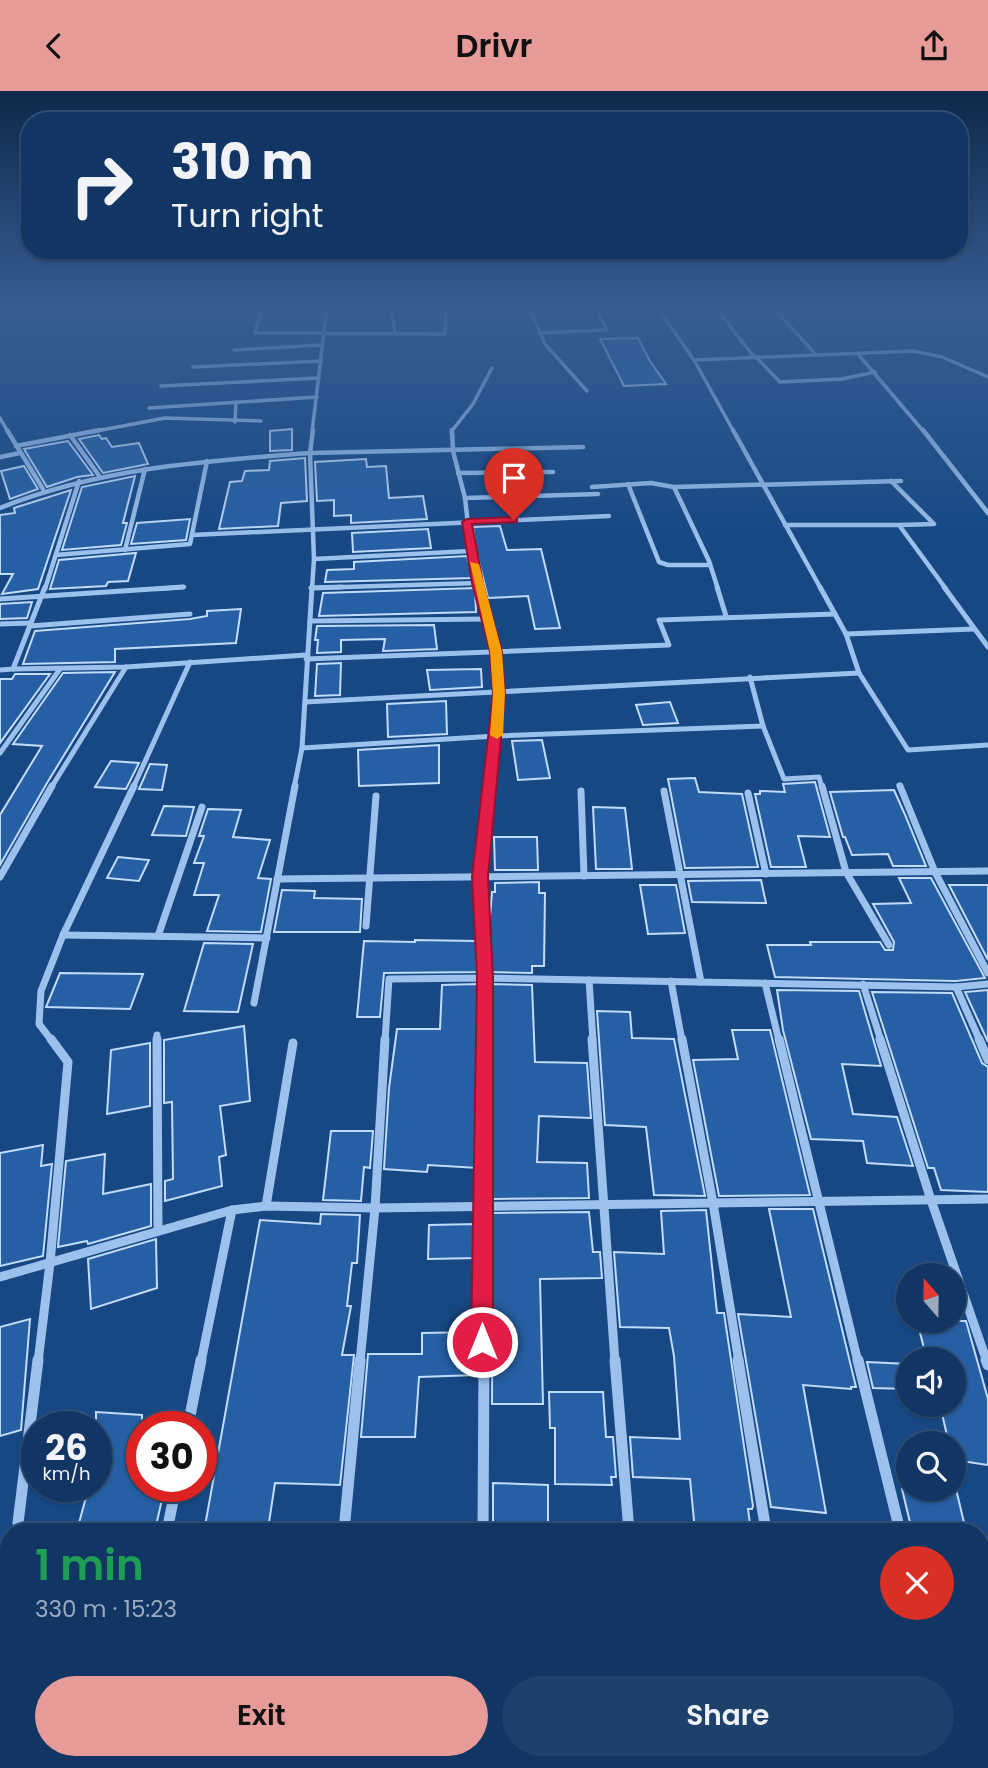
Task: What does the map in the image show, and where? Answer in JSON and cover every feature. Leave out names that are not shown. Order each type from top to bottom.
[{"type":"street","points":[[161,386],[176,385]]},
{"type":"street","points":[[254,1003],[302,748],[314,559],[310,453],[318,385]]},
{"type":"street","points":[[483,385],[473,404],[453,428],[453,451],[465,498],[471,551],[496,652],[499,694],[480,877],[485,978],[482,1207],[483,1523]]},
{"type":"street","points":[[582,385],[587,390]]},
{"type":"street","points":[[708,385],[846,633],[859,673],[908,750],[988,745]]},
{"type":"street","points":[[886,385],[988,513]]},
{"type":"street","points":[[149,408],[317,397]]},
{"type":"street","points":[[235,422],[236,402]]},
{"type":"street","points":[[164,407],[165,418]]},
{"type":"street","points":[[0,418],[43,489]]},
{"type":"street","points":[[16,446],[165,418],[261,421]]},
{"type":"street","points":[[70,435],[100,477]]},
{"type":"street","points":[[0,508],[43,489],[145,469],[207,461],[310,453],[583,447]]},
{"type":"street","points":[[0,457],[20,453]]},
{"type":"street","points":[[56,555],[190,544],[207,461]]},
{"type":"street","points":[[125,550],[145,469]]},
{"type":"street","points":[[458,473],[553,472]]},
{"type":"street","points":[[13,669],[42,597],[79,481]]},
{"type":"street","points":[[785,526],[934,524],[891,481]]},
{"type":"street","points":[[592,487],[651,483],[674,487],[901,481]]},
{"type":"street","points":[[628,484],[659,562],[668,565],[710,565]]},
{"type":"street","points":[[674,487],[710,565],[726,617]]},
{"type":"street","points":[[465,498],[598,494]]},
{"type":"street","points":[[192,535],[609,516]]},
{"type":"street","points":[[899,524],[988,647]]},
{"type":"street","points":[[314,559],[471,551]]},
{"type":"street","points":[[311,588],[478,583]]},
{"type":"street","points":[[0,599],[184,587]]},
{"type":"street","points":[[0,624],[190,614]]},
{"type":"street","points":[[0,670],[669,645],[659,620],[835,614]]},
{"type":"street","points":[[310,621],[489,619]]},
{"type":"street","points":[[846,633],[974,629]]},
{"type":"street","points":[[18,1523],[50,1263],[68,1062],[40,1024],[41,991],[63,936],[190,662]]},
{"type":"street","points":[[0,877],[75,747],[126,667]]},
{"type":"street","points":[[0,753],[60,669]]},
{"type":"street","points":[[305,702],[499,694],[750,677],[859,673]]},
{"type":"street","points":[[750,677],[763,726],[785,779],[819,777],[846,872],[889,945]]},
{"type":"street","points":[[302,748],[496,736],[763,726]]},
{"type":"street","points":[[900,785],[935,871],[988,973]]},
{"type":"street","points":[[581,791],[584,876]]},
{"type":"street","points":[[664,791],[701,982]]},
{"type":"street","points":[[748,793],[766,874]]},
{"type":"street","points":[[366,926],[376,796]]},
{"type":"street","points":[[158,936],[202,807]]},
{"type":"street","points":[[277,879],[988,871]]},
{"type":"street","points":[[63,936],[267,938]]},
{"type":"street","points":[[345,1523],[375,1208],[389,979],[863,983],[956,987],[988,984]]},
{"type":"street","points":[[589,980],[602,1205],[628,1523]]},
{"type":"street","points":[[671,981],[713,1203],[765,1523]]},
{"type":"street","points":[[765,983],[898,1523]]},
{"type":"street","points":[[863,983],[931,1200],[988,1365]]},
{"type":"street","points":[[956,987],[988,1060]]},
{"type":"street","points":[[157,1035],[158,1231]]},
{"type":"street","points":[[266,1206],[293,1043]]},
{"type":"street","points":[[0,1277],[232,1210],[266,1206],[482,1207],[988,1199]]},
{"type":"street","points":[[191,1411],[232,1210]]},
{"type":"street","points":[[169,1523],[173,1502]]},
{"type":"building","points":[[292,429],[292,450],[270,451],[270,431]]},
{"type":"building","points":[[99,435],[102,439],[106,438],[112,447],[139,443],[148,464],[103,473],[79,439]]},
{"type":"building","points":[[68,441],[93,475],[77,477],[47,487],[24,449]]},
{"type":"building","points":[[305,458],[307,501],[281,503],[278,526],[219,529],[230,482],[242,481],[245,471],[269,470],[270,461]]},
{"type":"building","points":[[366,459],[367,467],[386,466],[389,498],[423,496],[427,519],[351,523],[351,515],[334,516],[334,500],[317,501],[315,462]]},
{"type":"building","points":[[24,466],[38,489],[10,499],[1,471]]},
{"type":"building","points":[[135,476],[123,523],[127,523],[121,545],[62,550],[82,487]]},
{"type":"building","points":[[71,490],[38,589],[2,594],[13,574],[0,574],[0,515],[15,513],[14,508]]},
{"type":"building","points":[[190,519],[186,540],[131,544],[137,523]]},
{"type":"building","points":[[500,526],[507,550],[541,549],[560,628],[535,629],[528,596],[488,598],[473,527]]},
{"type":"building","points":[[428,529],[431,548],[353,552],[352,533]]},
{"type":"building","points":[[136,553],[128,581],[108,582],[106,586],[50,589],[59,560]]},
{"type":"building","points":[[467,556],[473,578],[325,582],[327,570],[354,569],[354,562]]},
{"type":"building","points":[[475,588],[476,612],[319,616],[323,593]]},
{"type":"building","points":[[32,602],[27,618],[0,619],[0,604]]},
{"type":"building","points":[[241,609],[236,643],[115,649],[115,662],[23,664],[35,631],[190,619],[207,616],[207,611]]},
{"type":"building","points":[[434,625],[437,649],[383,651],[385,639],[341,640],[341,652],[317,653],[317,626]]},
{"type":"building","points":[[341,663],[340,695],[315,696],[317,664]]},
{"type":"building","points":[[481,669],[482,687],[430,690],[427,670]]},
{"type":"building","points":[[115,672],[0,865],[0,815],[42,746],[13,744],[63,673]]},
{"type":"building","points":[[15,674],[50,674],[0,743],[0,679],[12,679]]},
{"type":"building","points":[[446,701],[447,734],[388,737],[387,704]]},
{"type":"building","points":[[670,702],[678,723],[643,725],[636,705]]},
{"type":"building","points":[[542,740],[550,778],[518,780],[512,741]]},
{"type":"building","points":[[439,745],[439,783],[359,786],[358,750]]},
{"type":"building","points":[[111,761],[139,763],[126,789],[95,787]]},
{"type":"building","points":[[150,764],[167,765],[162,790],[139,789]]},
{"type":"building","points":[[695,778],[699,792],[742,794],[758,867],[685,868],[668,779]]},
{"type":"building","points":[[815,782],[830,837],[798,836],[806,867],[771,867],[755,794],[760,794],[760,791],[785,792],[783,784]]},
{"type":"building","points":[[894,790],[926,866],[893,866],[888,854],[852,855],[843,837],[830,792]]},
{"type":"building","points":[[164,806],[194,807],[186,836],[152,835]]},
{"type":"building","points":[[593,807],[625,808],[632,869],[596,869]]},
{"type":"building","points":[[208,809],[241,810],[233,837],[270,840],[258,878],[271,879],[261,932],[207,931],[219,895],[194,895],[204,863],[194,863],[204,836],[199,836]]},
{"type":"building","points":[[494,837],[537,837],[538,870],[495,870]]},
{"type":"building","points":[[118,857],[149,860],[139,881],[107,878]]},
{"type":"building","points":[[899,878],[931,878],[985,978],[956,981],[775,977],[767,945],[880,942],[885,950],[893,950],[894,942],[873,904],[911,903]]},
{"type":"building","points":[[761,880],[766,903],[692,902],[688,881]]},
{"type":"building","points":[[539,882],[539,893],[545,893],[544,966],[532,966],[532,973],[489,972],[488,942],[495,883]]},
{"type":"building","points":[[640,885],[676,885],[685,933],[648,934]]},
{"type":"building","points":[[949,885],[988,885],[988,960]]},
{"type":"building","points":[[282,890],[315,891],[314,898],[362,899],[360,932],[274,932]]},
{"type":"building","points":[[364,941],[476,941],[477,972],[384,973],[380,1017],[357,1017]]},
{"type":"building","points":[[204,943],[253,944],[238,1012],[184,1011]]},
{"type":"building","points":[[60,973],[143,974],[130,1009],[46,1007]]},
{"type":"building","points":[[477,984],[478,1168],[428,1165],[427,1172],[384,1169],[389,1088],[397,1029],[440,1029],[442,985]]},
{"type":"building","points":[[489,984],[532,985],[535,1062],[587,1063],[591,1118],[539,1116],[537,1162],[587,1163],[589,1198],[493,1199]]},
{"type":"building","points":[[777,990],[859,991],[881,1066],[842,1064],[853,1114],[897,1117],[913,1166],[867,1163],[863,1141],[811,1139],[783,1030]]},
{"type":"building","points":[[988,990],[988,1042],[965,992]]},
{"type":"building","points":[[872,992],[952,993],[982,1063],[988,1067],[988,1192],[941,1190],[934,1168],[928,1168]]},
{"type":"building","points":[[597,1011],[630,1012],[632,1038],[674,1039],[705,1196],[654,1195],[646,1127],[605,1125]]},
{"type":"building","points":[[244,1026],[250,1101],[220,1106],[226,1155],[219,1157],[222,1186],[165,1201],[165,1181],[173,1179],[172,1102],[164,1103],[164,1040]]},
{"type":"building","points":[[732,1030],[770,1030],[810,1195],[719,1196],[693,1060],[738,1059]]},
{"type":"building","points":[[150,1043],[150,1106],[107,1114],[111,1050]]},
{"type":"building","points":[[331,1131],[373,1131],[370,1168],[364,1167],[361,1201],[323,1200]]},
{"type":"building","points":[[43,1145],[41,1166],[52,1164],[43,1256],[0,1266],[0,1153]]},
{"type":"building","points":[[105,1154],[103,1194],[151,1184],[151,1226],[88,1244],[87,1241],[58,1247],[66,1161]]},
{"type":"building","points":[[769,1209],[813,1209],[856,1387],[851,1389],[803,1385],[826,1513],[771,1507],[738,1314],[791,1317]]},
{"type":"building","points":[[706,1210],[717,1313],[724,1313],[753,1506],[748,1509],[750,1523],[694,1523],[690,1479],[633,1477],[630,1437],[680,1439],[674,1356],[669,1328],[620,1327],[614,1252],[664,1254],[661,1211]]},
{"type":"building","points":[[589,1212],[593,1252],[600,1252],[602,1278],[540,1279],[543,1404],[492,1404],[493,1213]]},
{"type":"building","points":[[321,1214],[360,1215],[357,1263],[352,1263],[347,1306],[351,1306],[342,1355],[354,1355],[340,1485],[275,1483],[269,1523],[206,1523],[209,1502],[217,1502],[217,1459],[260,1220],[320,1224]]},
{"type":"building","points":[[477,1224],[477,1258],[428,1259],[429,1225]]},
{"type":"building","points":[[156,1239],[157,1288],[91,1309],[88,1259]]},
{"type":"building","points":[[30,1319],[21,1430],[0,1436],[0,1327]]},
{"type":"building","points":[[966,1321],[988,1399],[988,1465],[966,1462],[966,1431],[946,1431],[943,1417],[966,1417],[966,1347],[924,1347],[920,1333],[966,1333]]},
{"type":"building","points":[[477,1332],[476,1375],[419,1377],[415,1437],[361,1437],[368,1354],[422,1354],[422,1333]]},
{"type":"building","points":[[867,1362],[896,1363],[896,1389],[873,1388]]},
{"type":"building","points":[[549,1392],[603,1392],[606,1437],[613,1437],[616,1477],[611,1477],[612,1485],[555,1484],[555,1428],[550,1428]]},
{"type":"building","points":[[112,1413],[126,1414],[126,1502],[161,1502],[157,1523],[79,1523],[85,1502],[112,1502]]},
{"type":"building","points":[[493,1483],[548,1485],[548,1523],[493,1522]]},
{"type":"building","points":[[905,1501],[959,1501],[964,1523],[910,1523]]},
{"type":"slow traffic","points":[[474,564],[496,652],[499,694],[497,735]]},
{"type":"route","points":[[482,1342],[485,978],[480,877],[499,694],[496,652],[478,583],[467,522],[514,520]]}]
